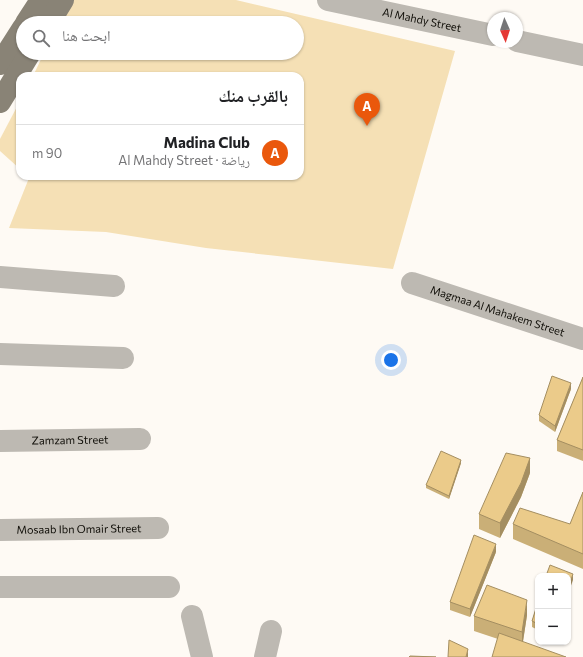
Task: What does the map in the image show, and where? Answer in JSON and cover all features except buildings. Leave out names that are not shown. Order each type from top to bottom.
[{"type":"main road","points":[[31,16],[41,0]]},
{"type":"main road","points":[[53,16],[63,0]]},
{"type":"main road","points":[[0,64],[16,39]]},
{"type":"main road","points":[[18,72],[26,60]]},
{"type":"main road","points":[[0,102],[16,76]]},
{"type":"street","name":"Al Mahdy Street","points":[[328,0],[487,34]]},
{"type":"street","points":[[523,42],[583,55]]},
{"type":"street","points":[[0,277],[114,286]]},
{"type":"street","name":"Magmaa Al Mahakem Street","points":[[412,283],[583,339]]},
{"type":"street","points":[[0,354],[123,358]]},
{"type":"street","name":"Zamzam Street","points":[[0,441],[140,439]]},
{"type":"street","name":"Mosaab Ibn Omair Street","points":[[0,530],[158,528]]},
{"type":"street","points":[[0,587],[169,587]]},
{"type":"street","points":[[192,616],[202,657]]},
{"type":"street","points":[[265,657],[271,631]]},
{"type":"shaded area","points":[[73,0],[236,0],[455,51],[393,269],[206,248],[106,232],[9,228],[28,180],[304,180],[304,72],[35,72],[41,60],[304,60],[304,16],[65,16]]},
{"type":"shaded area","points":[[16,109],[16,165],[0,151],[0,139]]},
{"type":"place","name":"Madina Club","points":[[367,126]]}]
